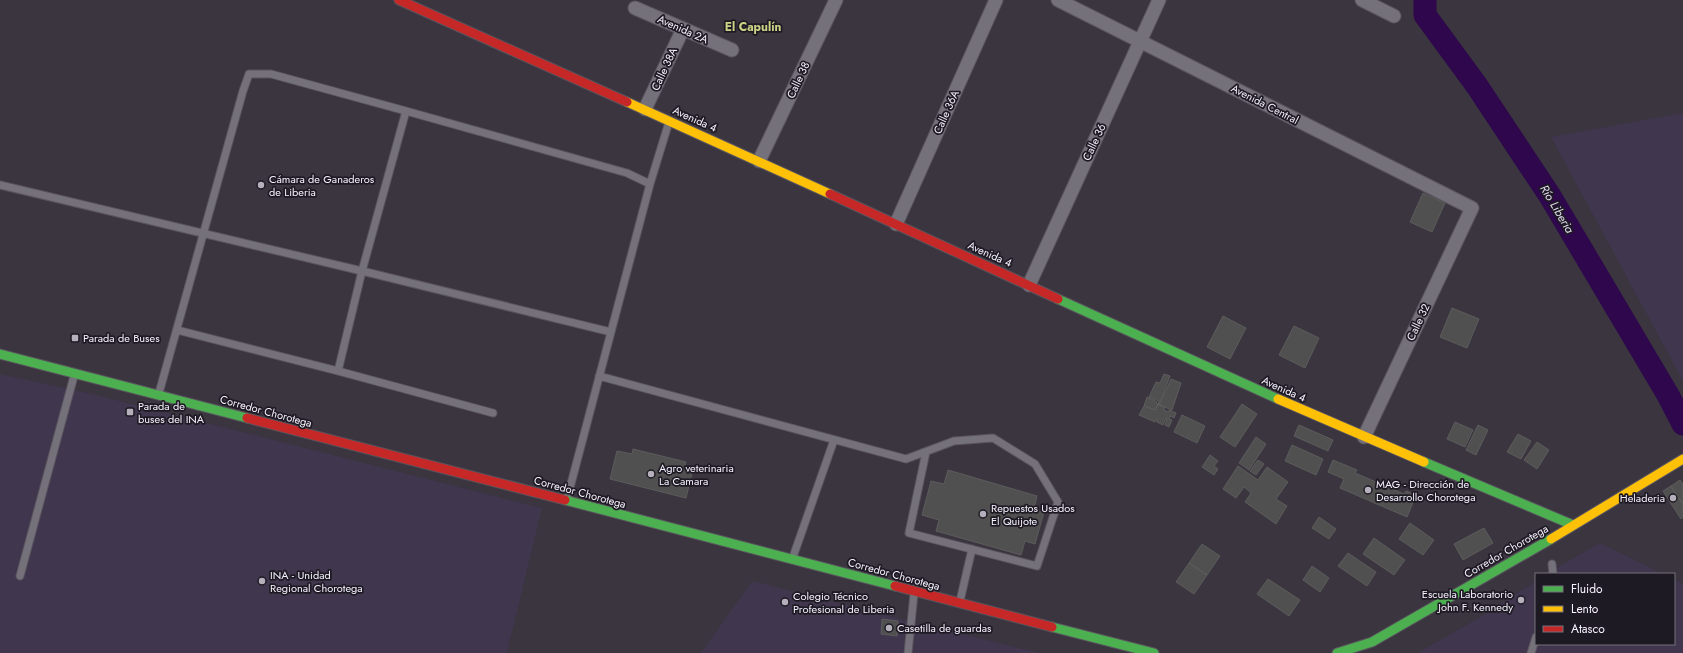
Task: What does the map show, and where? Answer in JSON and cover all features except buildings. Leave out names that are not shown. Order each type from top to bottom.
[{"type":"main road","name":"Avenida 4","points":[[399,0],[670,120],[1140,337],[1364,437],[1573,526]]},
{"type":"main road","name":"Corredor Chorotega","points":[[0,354],[1154,653]]},
{"type":"main road","name":"Corredor Chorotega","points":[[1337,653],[1372,642],[1573,526],[1683,459]]},
{"type":"street","name":"Calle 38","points":[[759,161],[836,0]]},
{"type":"street","name":"Calle 36A","points":[[896,224],[996,0]]},
{"type":"street","name":"Avenida Central","points":[[1058,0],[1472,208]]},
{"type":"street","name":"Calle 36","points":[[1029,285],[1159,0]]},
{"type":"street","points":[[1362,0],[1394,16]]},
{"type":"street","name":"Avenida 2A","points":[[635,8],[732,50]]},
{"type":"street","name":"Calle 38A","points":[[645,109],[683,29]]},
{"type":"street","name":"Calle 32","points":[[1364,437],[1472,208]]},
{"type":"lane","points":[[159,395],[249,74],[271,74],[406,110],[627,173],[650,184]]},
{"type":"lane","points":[[338,371],[362,271],[406,110]]},
{"type":"lane","points":[[566,501],[650,184],[670,120]]},
{"type":"lane","points":[[0,185],[611,332]]},
{"type":"lane","points":[[177,330],[338,371],[493,413]]},
{"type":"lane","points":[[20,576],[74,373]]},
{"type":"lane","points":[[599,376],[906,459],[954,441],[993,438],[1035,464],[1058,502],[1037,566],[909,533],[926,452]]},
{"type":"lane","points":[[792,560],[834,440]]},
{"type":"lane","points":[[960,603],[972,549]]},
{"type":"lane","points":[[1552,564],[1553,573]]},
{"type":"lane","points":[[908,653],[914,591]]},
{"type":"lane","points":[[1531,653],[1535,640]]},
{"type":"shaded area","points":[[1683,113],[1683,381],[1551,137]]},
{"type":"shaded area","name":"INA - Unidad Regional Chorotega","points":[[0,374],[92,394],[542,508],[507,653],[0,653]]},
{"type":"shaded area","points":[[1600,543],[1661,573],[1548,573]]},
{"type":"shaded area","name":"Escuela Laboratorio John F. Kennedy","points":[[1675,580],[1683,584],[1683,653],[1418,653],[1480,617],[1535,582],[1535,645],[1675,645]]},
{"type":"shaded area","name":"Colegio Técnico Profesional de Liberia","points":[[752,581],[916,623],[1040,653],[701,653]]},
{"type":"waterway","name":"Río Liberia","points":[[1425,0],[1425,15],[1477,86],[1550,196],[1668,395],[1683,424]]},
{"type":"traffic: fast","points":[[1058,299],[1278,399]]},
{"type":"traffic: fast","points":[[0,354],[247,418]]},
{"type":"traffic: fast","points":[[1424,462],[1573,525]]},
{"type":"traffic: fast","points":[[565,500],[895,586]]},
{"type":"traffic: fast","points":[[1337,653],[1372,642],[1551,539]]},
{"type":"traffic: fast","points":[[1052,627],[1154,653]]},
{"type":"traffic: slow","points":[[627,102],[830,194]]},
{"type":"traffic: slow","points":[[1278,399],[1424,462]]},
{"type":"traffic: slow","points":[[1551,539],[1683,459]]},
{"type":"traffic: jam","points":[[399,0],[627,102]]},
{"type":"traffic: jam","points":[[830,194],[1058,299]]},
{"type":"traffic: jam","points":[[247,418],[565,500]]},
{"type":"traffic: jam","points":[[895,586],[1052,627]]},
{"type":"place","name":"Cámara de Ganaderos de Liberia","points":[[261,185]]},
{"type":"place","name":"Parada de Buses","points":[[75,338]]},
{"type":"place","name":"Parada de buses del INA","points":[[130,412]]},
{"type":"place","name":"Agro veterinaria La Camara","points":[[651,474]]},
{"type":"place","name":"MAG - Dirección de Desarrollo Chorotega","points":[[1368,490]]},
{"type":"place","name":"Heladeria","points":[[1673,498]]},
{"type":"place","name":"Repuestos Usados El Quijote","points":[[983,514]]},
{"type":"place","name":"INA - Unidad Regional Chorotega","points":[[262,581]]},
{"type":"place","name":"Escuela Laboratorio John F. Kennedy","points":[[1521,600]]},
{"type":"place","name":"Colegio Técnico Profesional de Liberia","points":[[785,602]]},
{"type":"place","name":"Casetilla de guardas","points":[[889,628]]},
{"type":"district","name":"El Capulín","points":[[753,27]]}]
